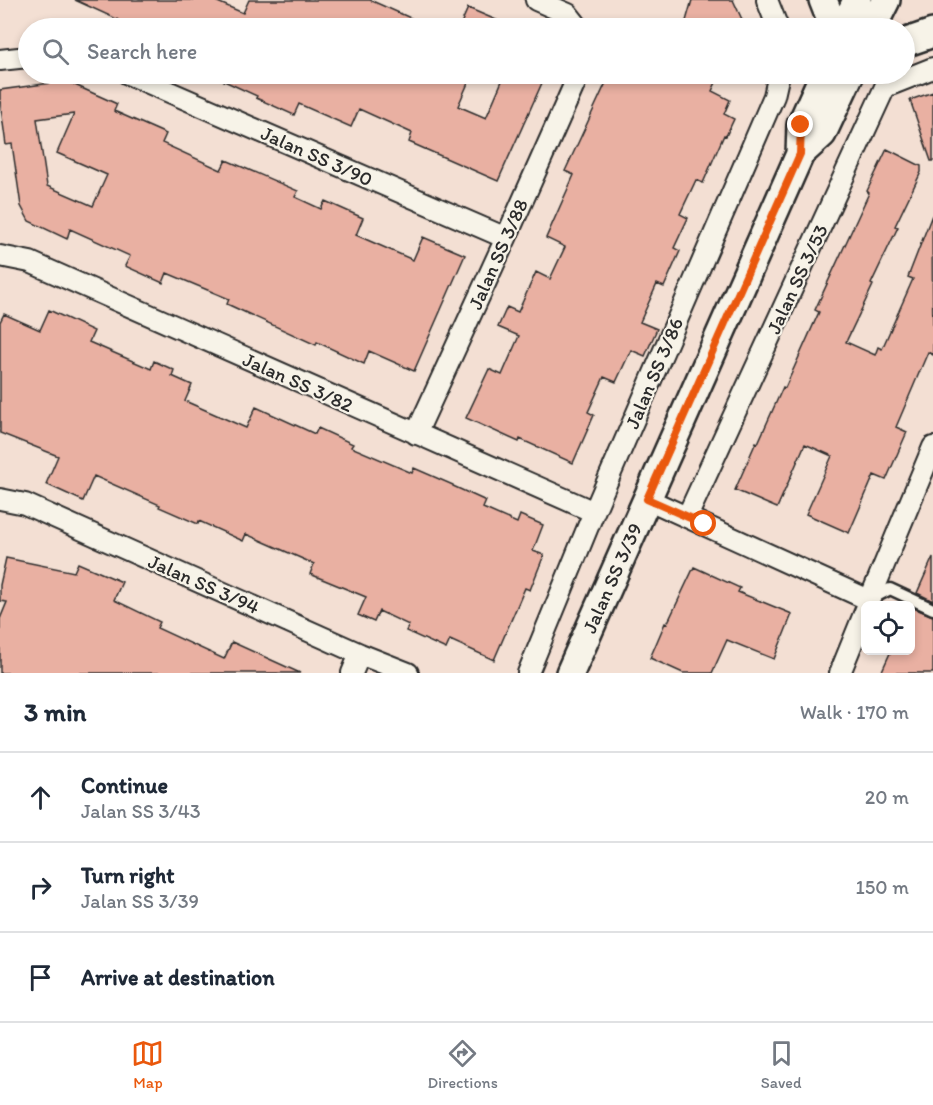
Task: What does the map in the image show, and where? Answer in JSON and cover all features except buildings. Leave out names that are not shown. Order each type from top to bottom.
[{"type":"street","points":[[536,0],[568,14],[571,18]]},
{"type":"street","points":[[767,0],[774,18]]},
{"type":"street","points":[[823,0],[830,18]]},
{"type":"street","points":[[849,18],[857,0]]},
{"type":"street","points":[[877,18],[886,0]]},
{"type":"street","points":[[915,39],[933,33]]},
{"type":"street","points":[[0,60],[18,58]]},
{"type":"street","name":"Jalan SS 3/53","points":[[915,75],[933,68]]},
{"type":"street","name":"Jalan SS 3/90","points":[[152,84],[506,238]]},
{"type":"street","name":"Jalan SS 3/88","points":[[416,434],[575,84]]},
{"type":"street","name":"Jalan SS 3/86","points":[[528,673],[594,512],[777,84]]},
{"type":"street","name":"Jalan SS 3/39","points":[[570,673],[800,154],[801,125],[819,84]]},
{"type":"street","name":"Jalan SS 3/39","points":[[800,154],[822,134],[845,84]]},
{"type":"street","name":"Jalan SS 3/53","points":[[687,517],[885,87],[893,84]]},
{"type":"street","name":"Jalan SS 3/82","points":[[0,256],[30,262],[594,512]]},
{"type":"street","points":[[869,601],[933,447]]},
{"type":"street","name":"Jalan SS 3/94","points":[[0,499],[25,504],[360,654],[408,673]]},
{"type":"street","points":[[647,499],[861,602]]},
{"type":"street","points":[[840,673],[861,620]]},
{"type":"street","points":[[352,673],[360,654]]},
{"type":"lane","points":[[873,601],[890,590],[915,601]]},
{"type":"lane","points":[[915,601],[933,609]]},
{"type":"route","points":[[704,524],[647,499],[800,154],[801,125]]}]
